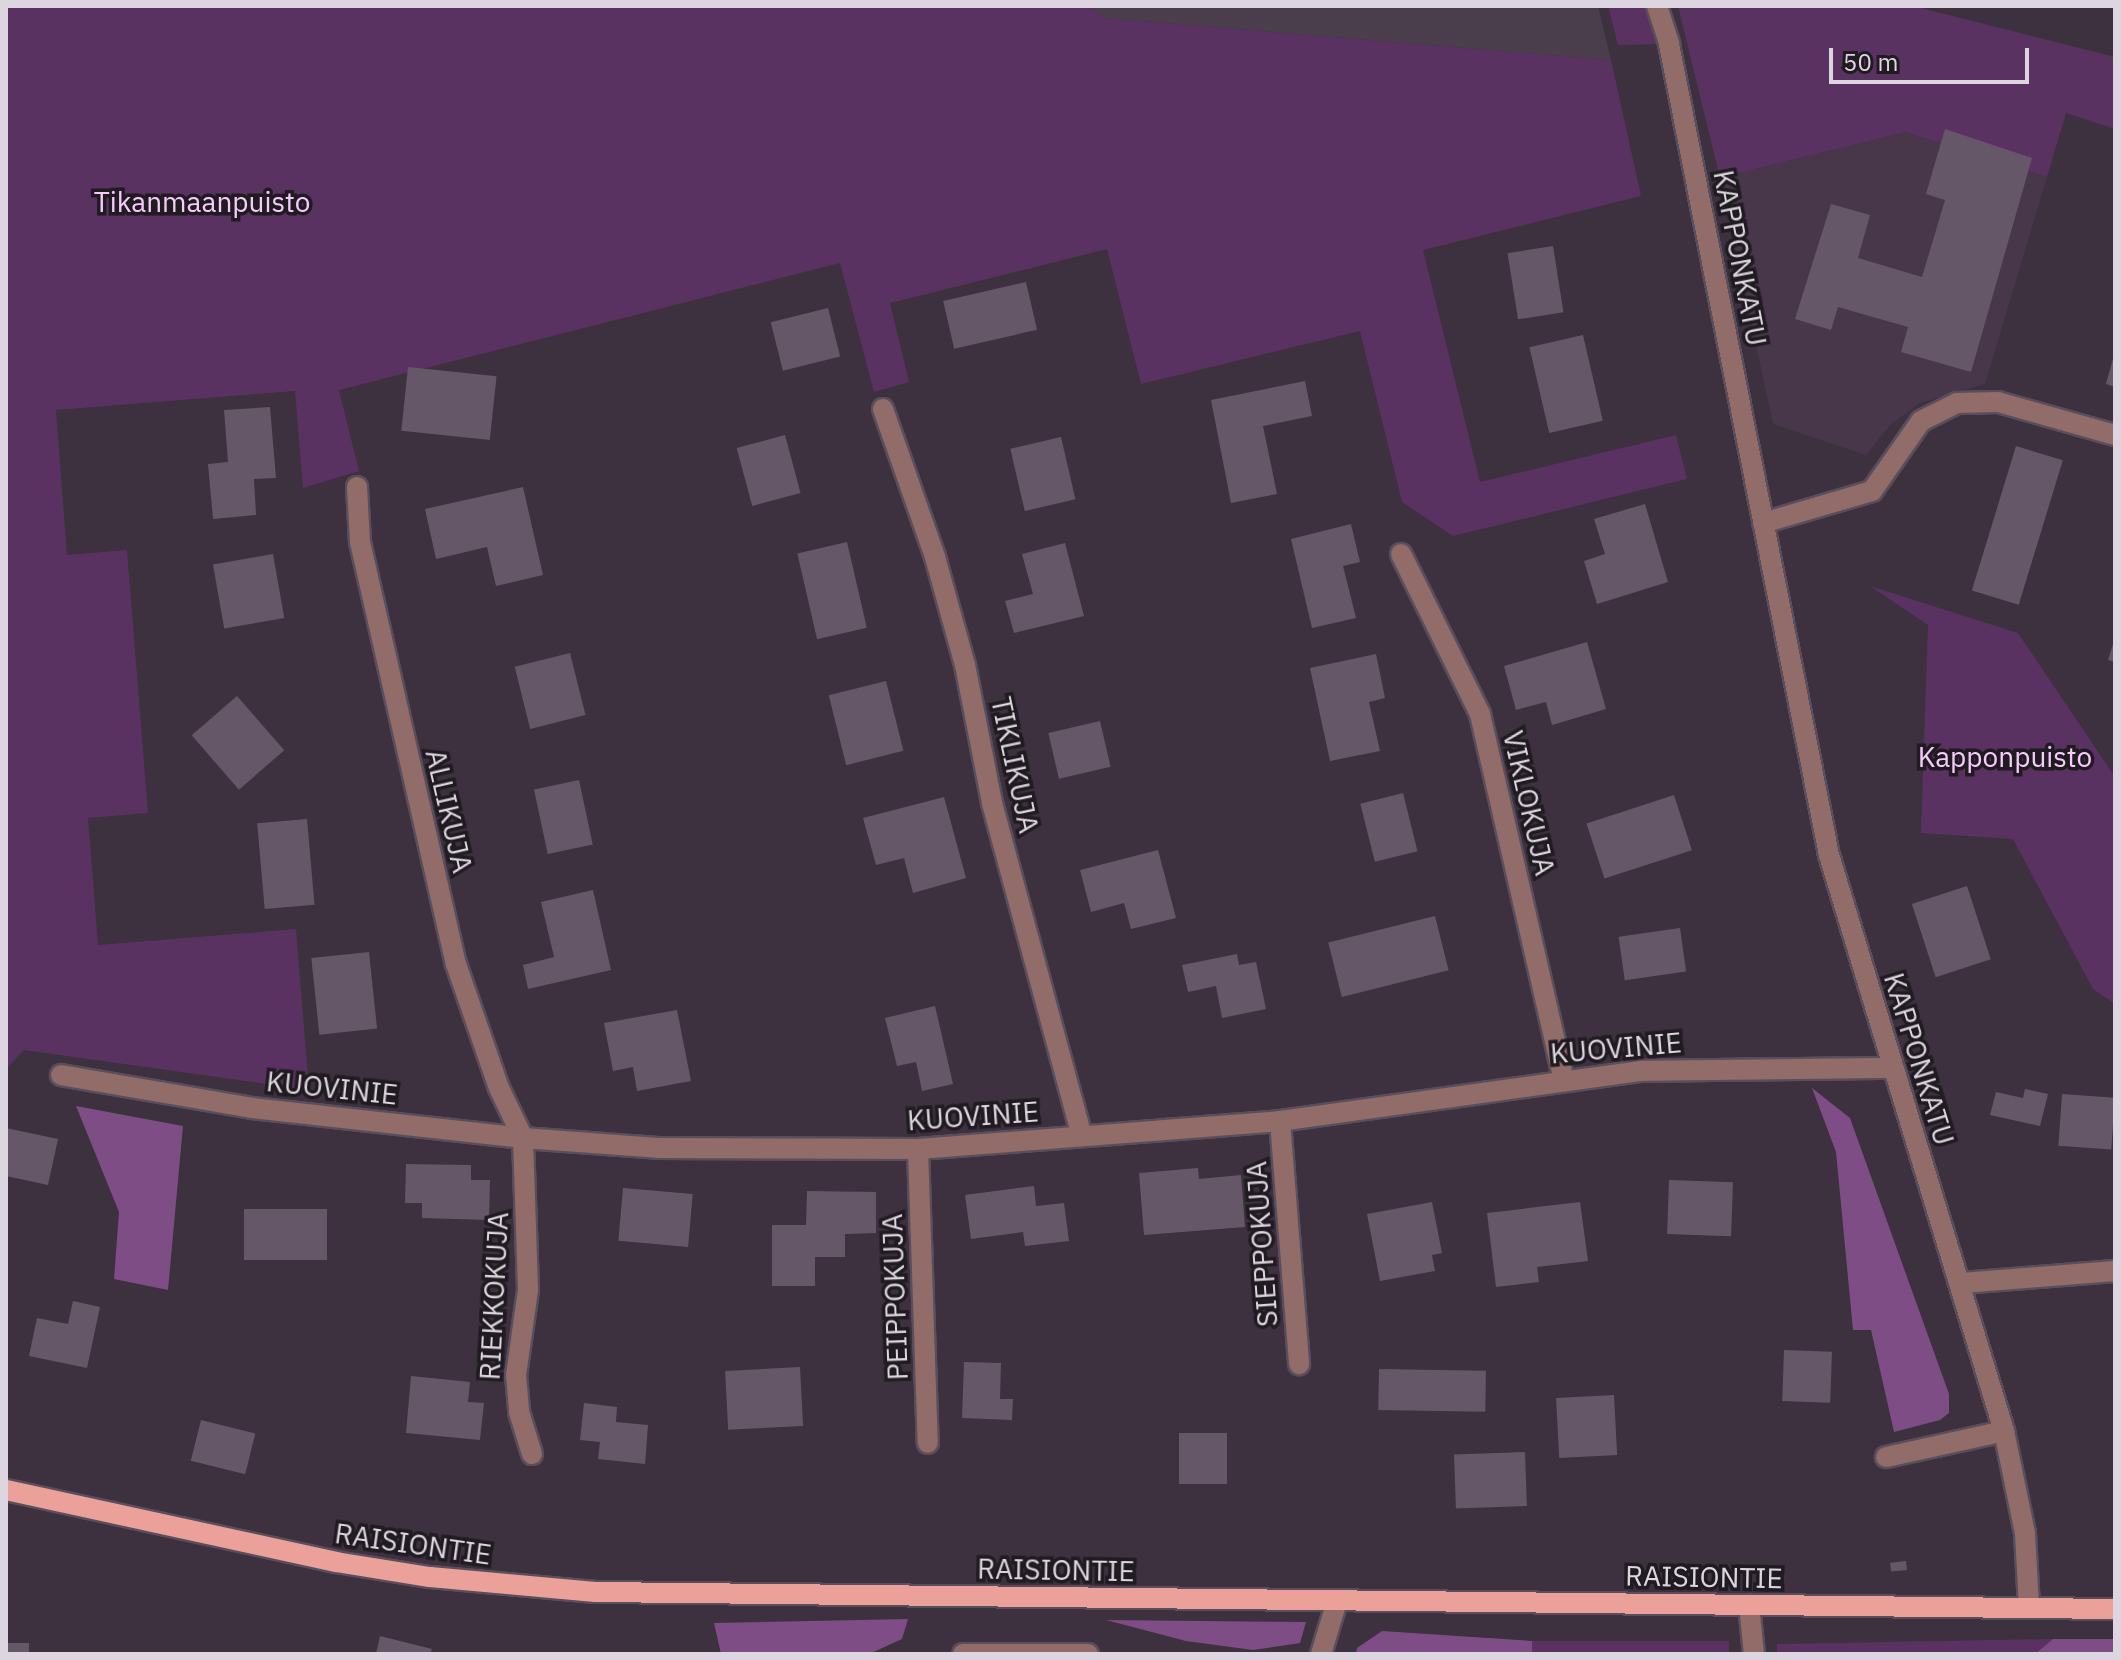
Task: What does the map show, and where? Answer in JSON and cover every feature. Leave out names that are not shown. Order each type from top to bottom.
[{"type":"main road","name":"RAISIONTIE","points":[[6,1490],[242,1545],[430,1577],[526,1587],[655,1594],[2115,1609]]},
{"type":"street","name":"KAPPONKATU","points":[[1657,6],[1669,44],[1829,855],[1890,1068],[1962,1283],[2004,1431],[2025,1533],[2029,1608]]},
{"type":"street","points":[[1763,523],[1872,491],[1921,421],[1957,403],[1998,402],[2115,435]]},
{"type":"street","name":"TIKLIKUJA","points":[[883,409],[935,557],[965,665],[992,803],[1082,1136]]},
{"type":"street","name":"ALLIKUJA","points":[[357,487],[360,542],[456,964],[499,1088],[523,1138]]},
{"type":"street","name":"VIKLOKUJA","points":[[1401,554],[1480,714],[1564,1080]]},
{"type":"street","name":"KUOVINIE","points":[[61,1075],[252,1108],[523,1138],[658,1148],[918,1149],[1280,1121],[1564,1080],[1709,1068],[1890,1068]]},
{"type":"street","name":"SIEPPOKUJA","points":[[1280,1121],[1299,1364]]},
{"type":"street","name":"RIEKKOKUJA","points":[[523,1138],[528,1290],[516,1375],[519,1412],[532,1454]]},
{"type":"street","name":"PEIPPOKUJA","points":[[918,1149],[928,1443]]},
{"type":"street","points":[[1962,1283],[2115,1271]]},
{"type":"street","points":[[1886,1457],[2004,1431]]},
{"type":"street","points":[[1321,1654],[1337,1601]]},
{"type":"street","points":[[1749,1605],[1754,1654]]},
{"type":"street","points":[[963,1654],[1088,1654]]},
{"type":"shaded area","points":[[1087,6],[1598,6],[1611,60],[1105,18]]},
{"type":"shaded area","points":[[1905,132],[2047,177],[1985,384],[1920,403],[1891,424],[1866,455],[1773,424],[1720,178]]},
{"type":"shaded area","points":[[1812,1088],[1850,1118],[1949,1394],[1949,1413],[1940,1420],[1894,1432],[1871,1330],[1853,1330],[1836,1152]]},
{"type":"shaded area","points":[[76,1106],[183,1126],[168,1290],[114,1279],[119,1212]]},
{"type":"shaded area","points":[[908,1619],[902,1639],[869,1654],[721,1654],[714,1623]]},
{"type":"shaded area","points":[[1106,1620],[1306,1622],[1300,1643],[1253,1650],[1186,1641]]},
{"type":"shaded area","points":[[1382,1631],[1532,1641],[1532,1654],[1356,1654],[1357,1648]]},
{"type":"shaded area","points":[[2053,1639],[2115,1639],[2115,1654],[2035,1654]]},
{"type":"green space","name":"Tikanmaanpuisto","points":[[6,6],[1087,6],[1105,18],[1611,60],[1641,196],[1423,250],[1480,482],[1676,435],[1687,479],[1453,536],[1402,502],[1360,331],[1141,384],[1107,249],[890,303],[909,382],[874,392],[840,263],[339,390],[359,471],[303,488],[295,391],[56,410],[67,555],[127,550],[148,813],[88,818],[98,945],[296,929],[309,1090],[24,1050],[6,1069]]},
{"type":"green space","points":[[1608,6],[1657,6],[1669,44],[1618,45]]},
{"type":"green space","points":[[1678,6],[1913,6],[2115,57],[2115,129],[2066,113],[2047,177],[1905,132],[1720,178]]},
{"type":"green space","name":"Kapponpuisto","points":[[1870,586],[2018,633],[2115,777],[2115,1004],[2093,989],[2013,839],[1921,833],[1928,625]]},
{"type":"green space","points":[[2053,1639],[2035,1654],[1777,1654],[1777,1644]]},
{"type":"green space","points":[[1532,1641],[1729,1641],[1729,1654],[1532,1654]]},
{"type":"building","points":[[1945,129],[2032,158],[1971,372],[1901,352],[1908,327],[1838,307],[1831,330],[1795,319],[1831,204],[1870,215],[1858,258],[1922,277],[1945,200],[1926,194]]},
{"type":"building","points":[[1553,246],[1563,312],[1518,319],[1508,253]]},
{"type":"building","points":[[1026,282],[1037,330],[954,349],[943,301]]},
{"type":"building","points":[[828,308],[840,357],[783,371],[771,322]]},
{"type":"building","points":[[1583,335],[1603,421],[1549,433],[1529,347]]},
{"type":"building","points":[[2115,355],[2115,387],[2106,384]]},
{"type":"building","points":[[408,367],[497,376],[490,440],[401,431]]},
{"type":"building","points":[[1305,381],[1312,416],[1263,426],[1277,494],[1231,503],[1211,400]]},
{"type":"building","points":[[270,407],[276,478],[254,479],[256,515],[213,519],[208,464],[228,462],[224,410]]},
{"type":"building","points":[[785,435],[801,493],[752,506],[737,448]]},
{"type":"building","points":[[1061,437],[1075,499],[1025,511],[1010,449]]},
{"type":"building","points":[[2016,446],[2063,460],[2019,605],[1972,590]]},
{"type":"building","points":[[523,487],[543,575],[496,586],[487,547],[436,559],[425,509]]},
{"type":"building","points":[[1645,504],[1668,582],[1597,604],[1584,561],[1605,554],[1594,519]]},
{"type":"building","points":[[1351,524],[1360,562],[1343,566],[1356,618],[1312,628],[1291,539]]},
{"type":"building","points":[[847,542],[867,628],[817,639],[797,553]]},
{"type":"building","points":[[1065,543],[1084,616],[1014,633],[1005,601],[1033,594],[1022,554]]},
{"type":"building","points":[[273,554],[284,618],[224,629],[213,565]]},
{"type":"building","points":[[2115,641],[2115,662],[2108,660]]},
{"type":"building","points":[[1587,642],[1606,709],[1552,725],[1546,702],[1516,710],[1504,666]]},
{"type":"building","points":[[570,653],[585,715],[530,729],[515,667]]},
{"type":"building","points":[[1376,654],[1385,698],[1369,702],[1380,751],[1330,761],[1310,668]]},
{"type":"building","points":[[886,681],[903,751],[846,765],[829,695]]},
{"type":"building","points":[[237,696],[284,750],[239,790],[192,735]]},
{"type":"building","points":[[1100,721],[1111,767],[1059,779],[1048,733]]},
{"type":"building","points":[[579,780],[593,845],[548,854],[534,790]]},
{"type":"building","points":[[1403,793],[1418,851],[1375,862],[1360,804]]},
{"type":"building","points":[[1674,795],[1692,850],[1604,879],[1587,823]]},
{"type":"building","points":[[944,797],[966,878],[913,893],[904,858],[876,865],[863,818]]},
{"type":"building","points":[[307,819],[314,905],[265,909],[257,823]]},
{"type":"building","points":[[1158,850],[1176,918],[1131,929],[1124,903],[1091,912],[1080,870]]},
{"type":"building","points":[[1967,886],[1991,959],[1936,977],[1912,904]]},
{"type":"building","points":[[593,890],[611,970],[528,989],[523,965],[554,957],[541,902]]},
{"type":"building","points":[[1435,916],[1449,970],[1342,997],[1328,943]]},
{"type":"building","points":[[1680,928],[1686,972],[1625,980],[1619,937]]},
{"type":"building","points":[[369,952],[377,1029],[319,1035],[311,958]]},
{"type":"building","points":[[1237,954],[1239,965],[1256,962],[1266,1009],[1222,1018],[1216,986],[1188,992],[1182,965]]},
{"type":"building","points":[[935,1006],[953,1084],[922,1091],[916,1062],[897,1066],[885,1018]]},
{"type":"building","points":[[677,1010],[691,1081],[637,1091],[633,1067],[613,1071],[604,1023]]},
{"type":"building","points":[[2025,1089],[2048,1094],[2040,1126],[1990,1115],[1996,1092],[2023,1098]]},
{"type":"building","points":[[2062,1094],[2115,1098],[2111,1150],[2058,1146]]},
{"type":"building","points":[[6,1128],[58,1139],[48,1185],[6,1176]]},
{"type":"building","points":[[406,1164],[471,1165],[471,1180],[490,1180],[489,1220],[422,1218],[422,1203],[405,1203]]},
{"type":"building","points":[[1198,1168],[1199,1179],[1241,1175],[1245,1227],[1144,1235],[1139,1173]]},
{"type":"building","points":[[1669,1180],[1733,1182],[1731,1236],[1667,1234]]},
{"type":"building","points":[[1034,1186],[1036,1206],[1064,1203],[1069,1241],[1025,1246],[1023,1232],[971,1239],[965,1195]]},
{"type":"building","points":[[623,1188],[693,1194],[688,1247],[618,1241]]},
{"type":"building","points":[[807,1191],[876,1192],[876,1233],[845,1234],[845,1257],[815,1257],[815,1286],[772,1286],[772,1225],[806,1225]]},
{"type":"building","points":[[1432,1202],[1442,1253],[1432,1255],[1435,1271],[1380,1281],[1367,1214]]},
{"type":"building","points":[[1580,1202],[1588,1261],[1537,1267],[1539,1282],[1496,1287],[1487,1213]]},
{"type":"building","points":[[244,1209],[327,1209],[327,1260],[244,1260]]},
{"type":"building","points":[[73,1301],[100,1307],[87,1368],[29,1356],[37,1318],[68,1324]]},
{"type":"building","points":[[1784,1350],[1832,1352],[1830,1403],[1782,1401]]},
{"type":"building","points":[[964,1362],[1001,1363],[1000,1399],[1013,1399],[1012,1420],[962,1418]]},
{"type":"building","points":[[800,1367],[803,1426],[728,1430],[725,1371]]},
{"type":"building","points":[[1379,1369],[1486,1371],[1485,1412],[1378,1410]]},
{"type":"building","points":[[411,1376],[470,1382],[468,1402],[484,1403],[480,1440],[406,1433]]},
{"type":"building","points":[[1614,1395],[1617,1455],[1559,1458],[1556,1398]]},
{"type":"building","points":[[584,1403],[617,1407],[616,1422],[648,1425],[645,1464],[598,1459],[600,1442],[580,1440]]},
{"type":"building","points":[[201,1420],[255,1434],[245,1474],[191,1461]]},
{"type":"building","points":[[1179,1433],[1227,1433],[1227,1484],[1179,1484]]},
{"type":"building","points":[[1525,1452],[1527,1506],[1456,1508],[1454,1454]]},
{"type":"building","points":[[1906,1561],[1907,1570],[1891,1572],[1890,1563]]},
{"type":"building","points":[[380,1636],[432,1649],[430,1654],[376,1654]]},
{"type":"building","points":[[6,1643],[29,1643],[29,1654],[6,1654]]}]
